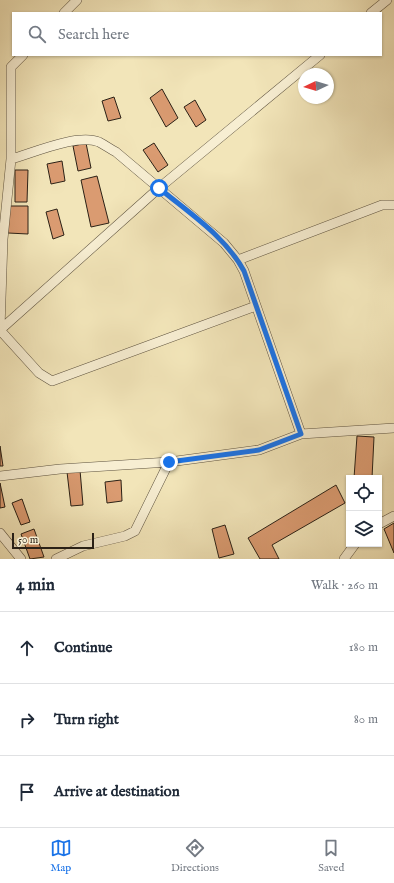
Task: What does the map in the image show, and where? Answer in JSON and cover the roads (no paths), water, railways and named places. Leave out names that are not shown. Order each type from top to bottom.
[{"type":"street","points":[[65,12],[77,0]]},
{"type":"street","points":[[372,12],[387,0]]},
{"type":"street","points":[[22,56],[11,67],[11,160],[3,239],[0,330],[39,373],[52,381],[256,306]]},
{"type":"street","points":[[0,330],[159,188],[319,56]]},
{"type":"street","points":[[11,160],[66,143],[84,140],[99,142],[116,152],[224,243],[238,260],[244,271],[301,434]]},
{"type":"street","points":[[238,260],[382,206],[394,205]]},
{"type":"street","points":[[0,476],[60,468],[169,462],[259,450],[301,434],[394,428]]},
{"type":"street","points":[[56,559],[83,546],[125,536],[135,531],[169,462]]},
{"type":"street","points":[[382,522],[394,516]]},
{"type":"street","points":[[0,533],[21,559]]},
{"type":"street","points":[[344,559],[354,547]]}]
